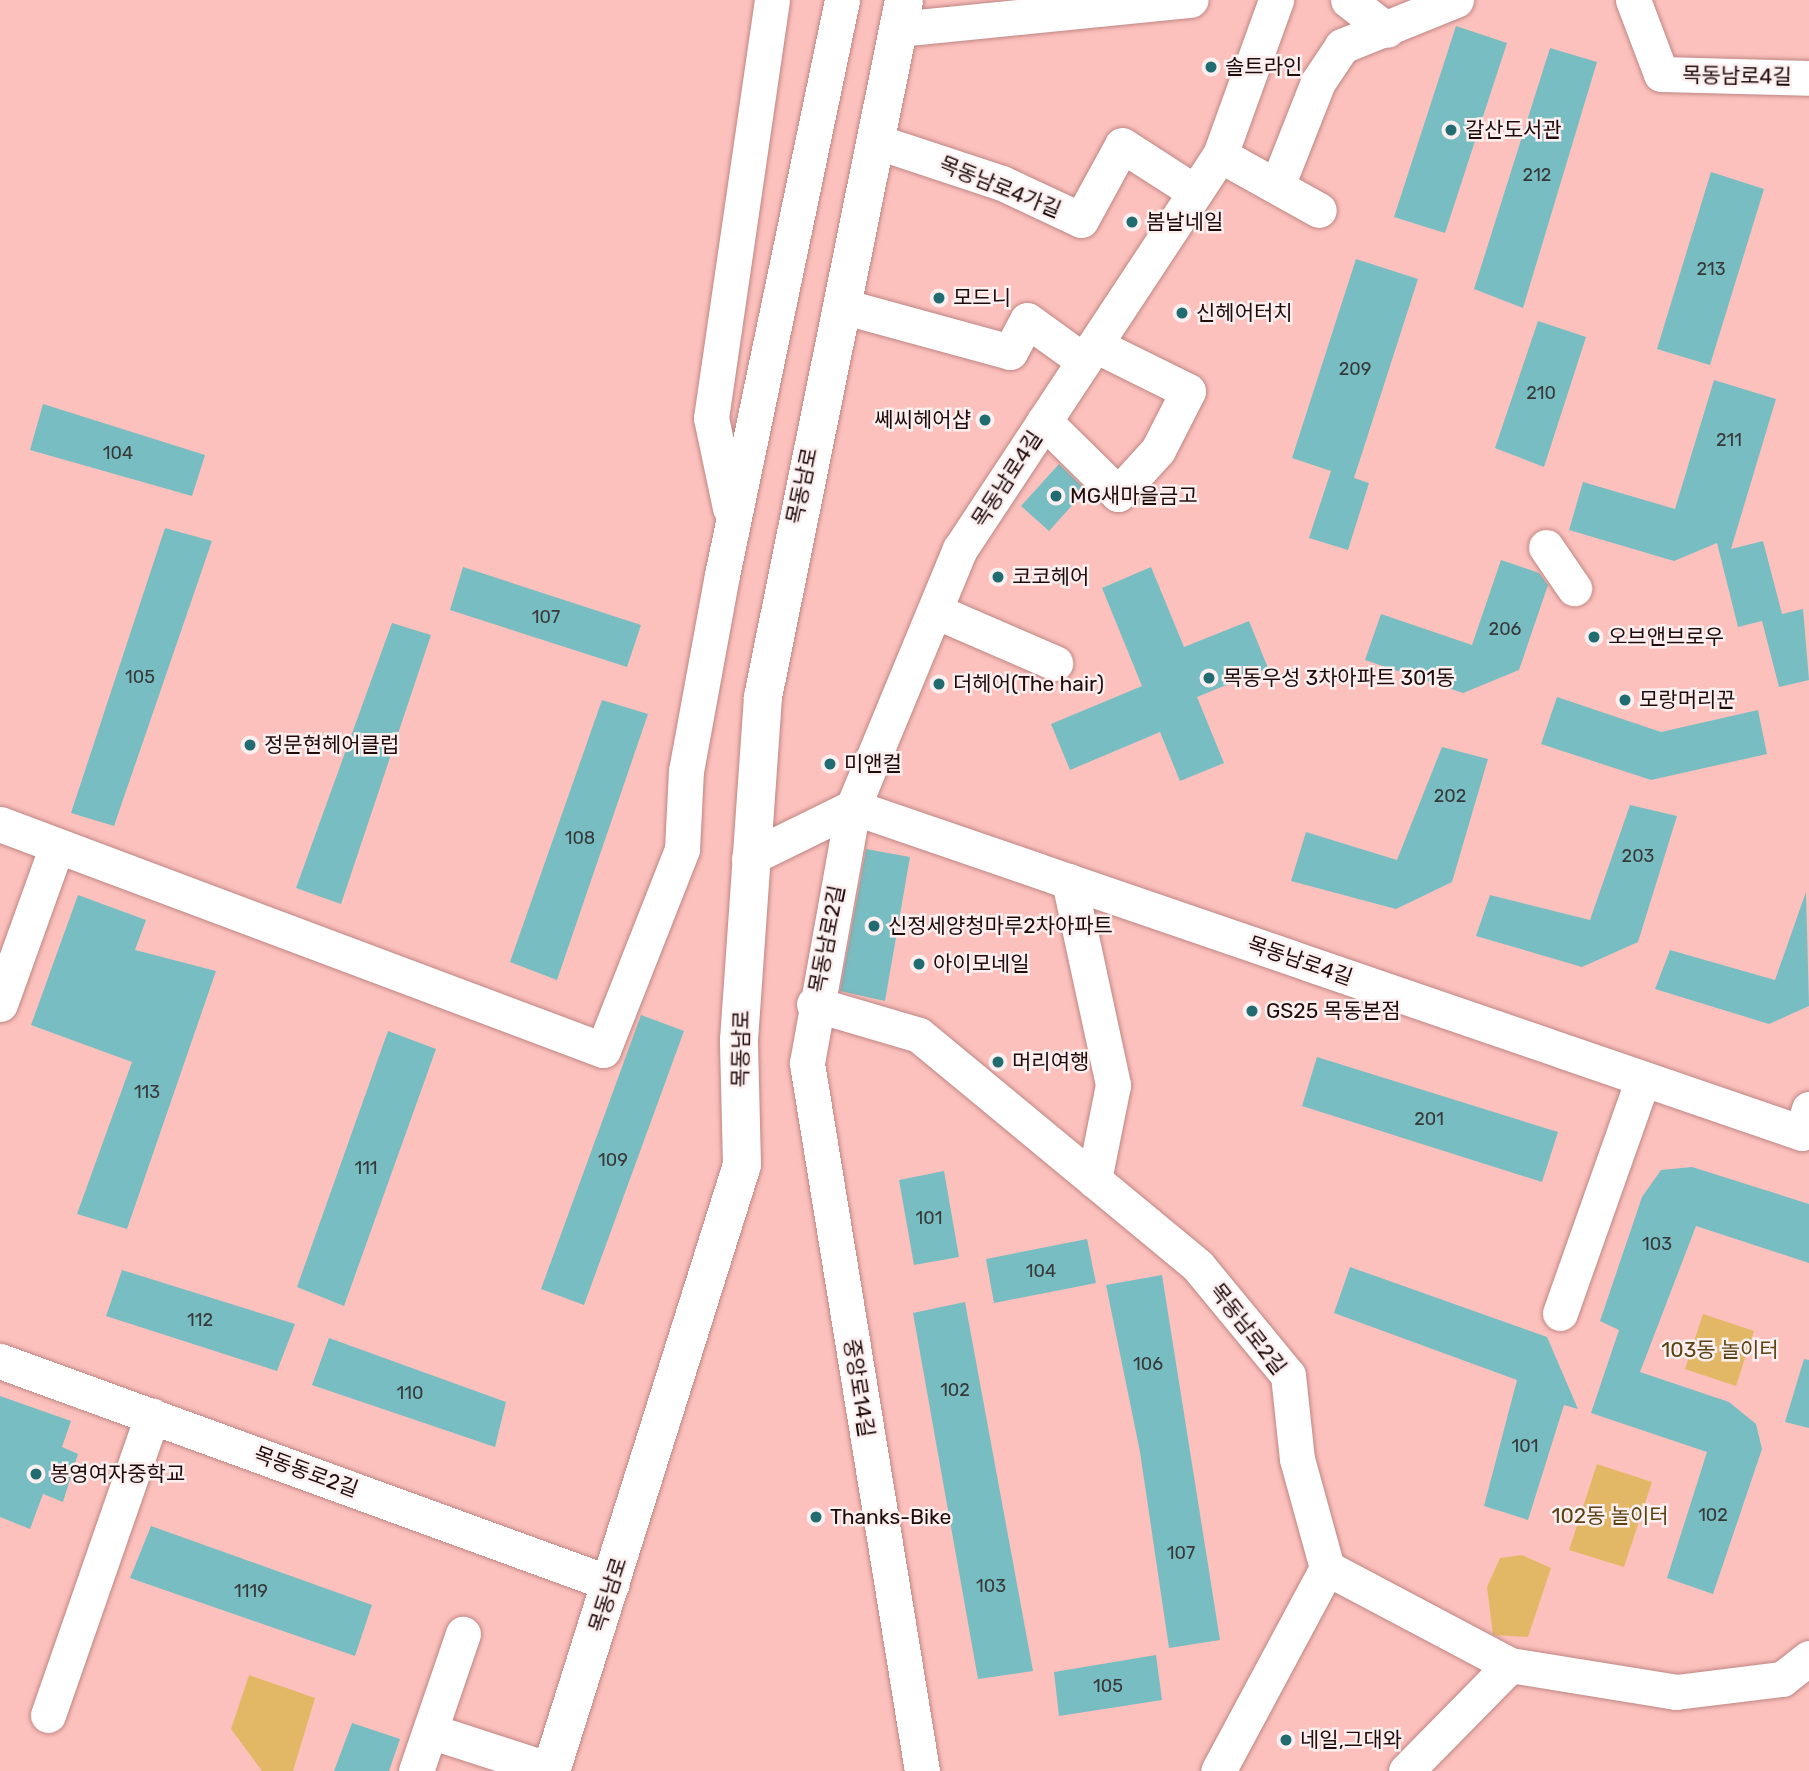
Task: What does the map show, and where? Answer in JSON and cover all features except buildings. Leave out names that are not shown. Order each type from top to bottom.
[{"type":"main road","name":"목동남로","points":[[551,1770],[612,1584],[742,1165],[739,1040],[749,858],[763,697],[901,14]]},
{"type":"street","points":[[733,522],[711,418],[772,0]]},
{"type":"street","points":[[0,824],[603,1050],[682,849],[686,771],[713,627],[842,0]]},
{"type":"street","name":"목동남로","points":[[901,14],[1191,0]]},
{"type":"street","name":"목동남로4길","points":[[841,872],[853,807],[960,550],[1220,155],[1276,0]]},
{"type":"street","points":[[1348,0],[1387,30]]},
{"type":"street","points":[[1277,186],[1318,82],[1342,46],[1456,0]]},
{"type":"street","name":"목동남로4길","points":[[1633,0],[1661,74],[1809,78]]},
{"type":"street","name":"목동남로4가길","points":[[875,141],[1002,183],[1081,220],[1122,145],[1195,192]]},
{"type":"street","points":[[1220,155],[1319,210]]},
{"type":"street","points":[[842,306],[1010,352],[1027,320],[1089,353]]},
{"type":"street","name":"목동남로4길","points":[[1044,421],[1118,494],[1158,450],[1188,391],[1089,353]]},
{"type":"street","points":[[1546,547],[1573,587]]},
{"type":"street","points":[[935,611],[1055,663]]},
{"type":"street","points":[[749,858],[853,807]]},
{"type":"street","name":"목동남로4길","points":[[853,807],[1802,1133],[1809,1109]]},
{"type":"street","points":[[0,1004],[57,846]]},
{"type":"street","name":"목동남로2길","points":[[841,872],[814,1004],[919,1035],[1198,1266],[1288,1375],[1297,1459],[1327,1568]]},
{"type":"street","points":[[1069,881],[1113,1085],[1094,1180]]},
{"type":"street","name":"중앙로14길","points":[[814,1004],[807,1063],[922,1771]]},
{"type":"street","points":[[1560,1313],[1643,1079]]},
{"type":"street","points":[[0,1338],[496,1520],[570,1568]]},
{"type":"street","name":"목동동로2길","points":[[0,1361],[612,1584]]},
{"type":"street","points":[[48,1715],[152,1416]]},
{"type":"street","points":[[1218,1771],[1327,1568],[1510,1665],[1676,1692],[1782,1679],[1808,1662]]},
{"type":"street","points":[[416,1771],[463,1634]]},
{"type":"street","points":[[1406,1771],[1510,1665]]},
{"type":"street","points":[[430,1731],[551,1770]]},
{"type":"green space","name":"103동 놀이터","points":[[1703,1314],[1754,1331],[1736,1386],[1685,1369]]},
{"type":"green space","name":"102동 놀이터","points":[[1597,1464],[1652,1482],[1624,1567],[1569,1550]]},
{"type":"green space","points":[[1522,1555],[1551,1568],[1528,1637],[1493,1635],[1487,1587],[1500,1558]]},
{"type":"green space","points":[[249,1675],[315,1698],[293,1771],[262,1771],[231,1729]]},
{"type":"place","name":"솔트라인","points":[[1211,67]]},
{"type":"place","name":"갈산도서관","points":[[1451,130]]},
{"type":"place","name":"봄날네일","points":[[1132,222]]},
{"type":"place","name":"모드니","points":[[939,298]]},
{"type":"place","name":"신헤어터치","points":[[1182,313]]},
{"type":"place","name":"쎄씨헤어샵","points":[[985,420]]},
{"type":"place","name":"MG새마을금고","points":[[1056,496]]},
{"type":"place","name":"코코헤어","points":[[998,577]]},
{"type":"place","name":"오브앤브로우","points":[[1594,637]]},
{"type":"place","name":"목동우성 3차아파트 301동","points":[[1209,678]]},
{"type":"place","name":"더헤어(The hair)","points":[[939,684]]},
{"type":"place","name":"모랑머리꾼","points":[[1625,700]]},
{"type":"place","name":"정문현헤어클럽","points":[[250,745]]},
{"type":"place","name":"미앤컬","points":[[830,764]]},
{"type":"place","name":"신정세양청마루2차아파트","points":[[874,926]]},
{"type":"place","name":"아이모네일","points":[[919,964]]},
{"type":"place","name":"GS25 목동본점","points":[[1252,1011]]},
{"type":"place","name":"머리여행","points":[[998,1062]]},
{"type":"place","name":"봉영여자중학교","points":[[36,1474]]},
{"type":"place","name":"Thanks-Bike","points":[[816,1517]]},
{"type":"place","name":"네일,그대와","points":[[1286,1740]]}]
